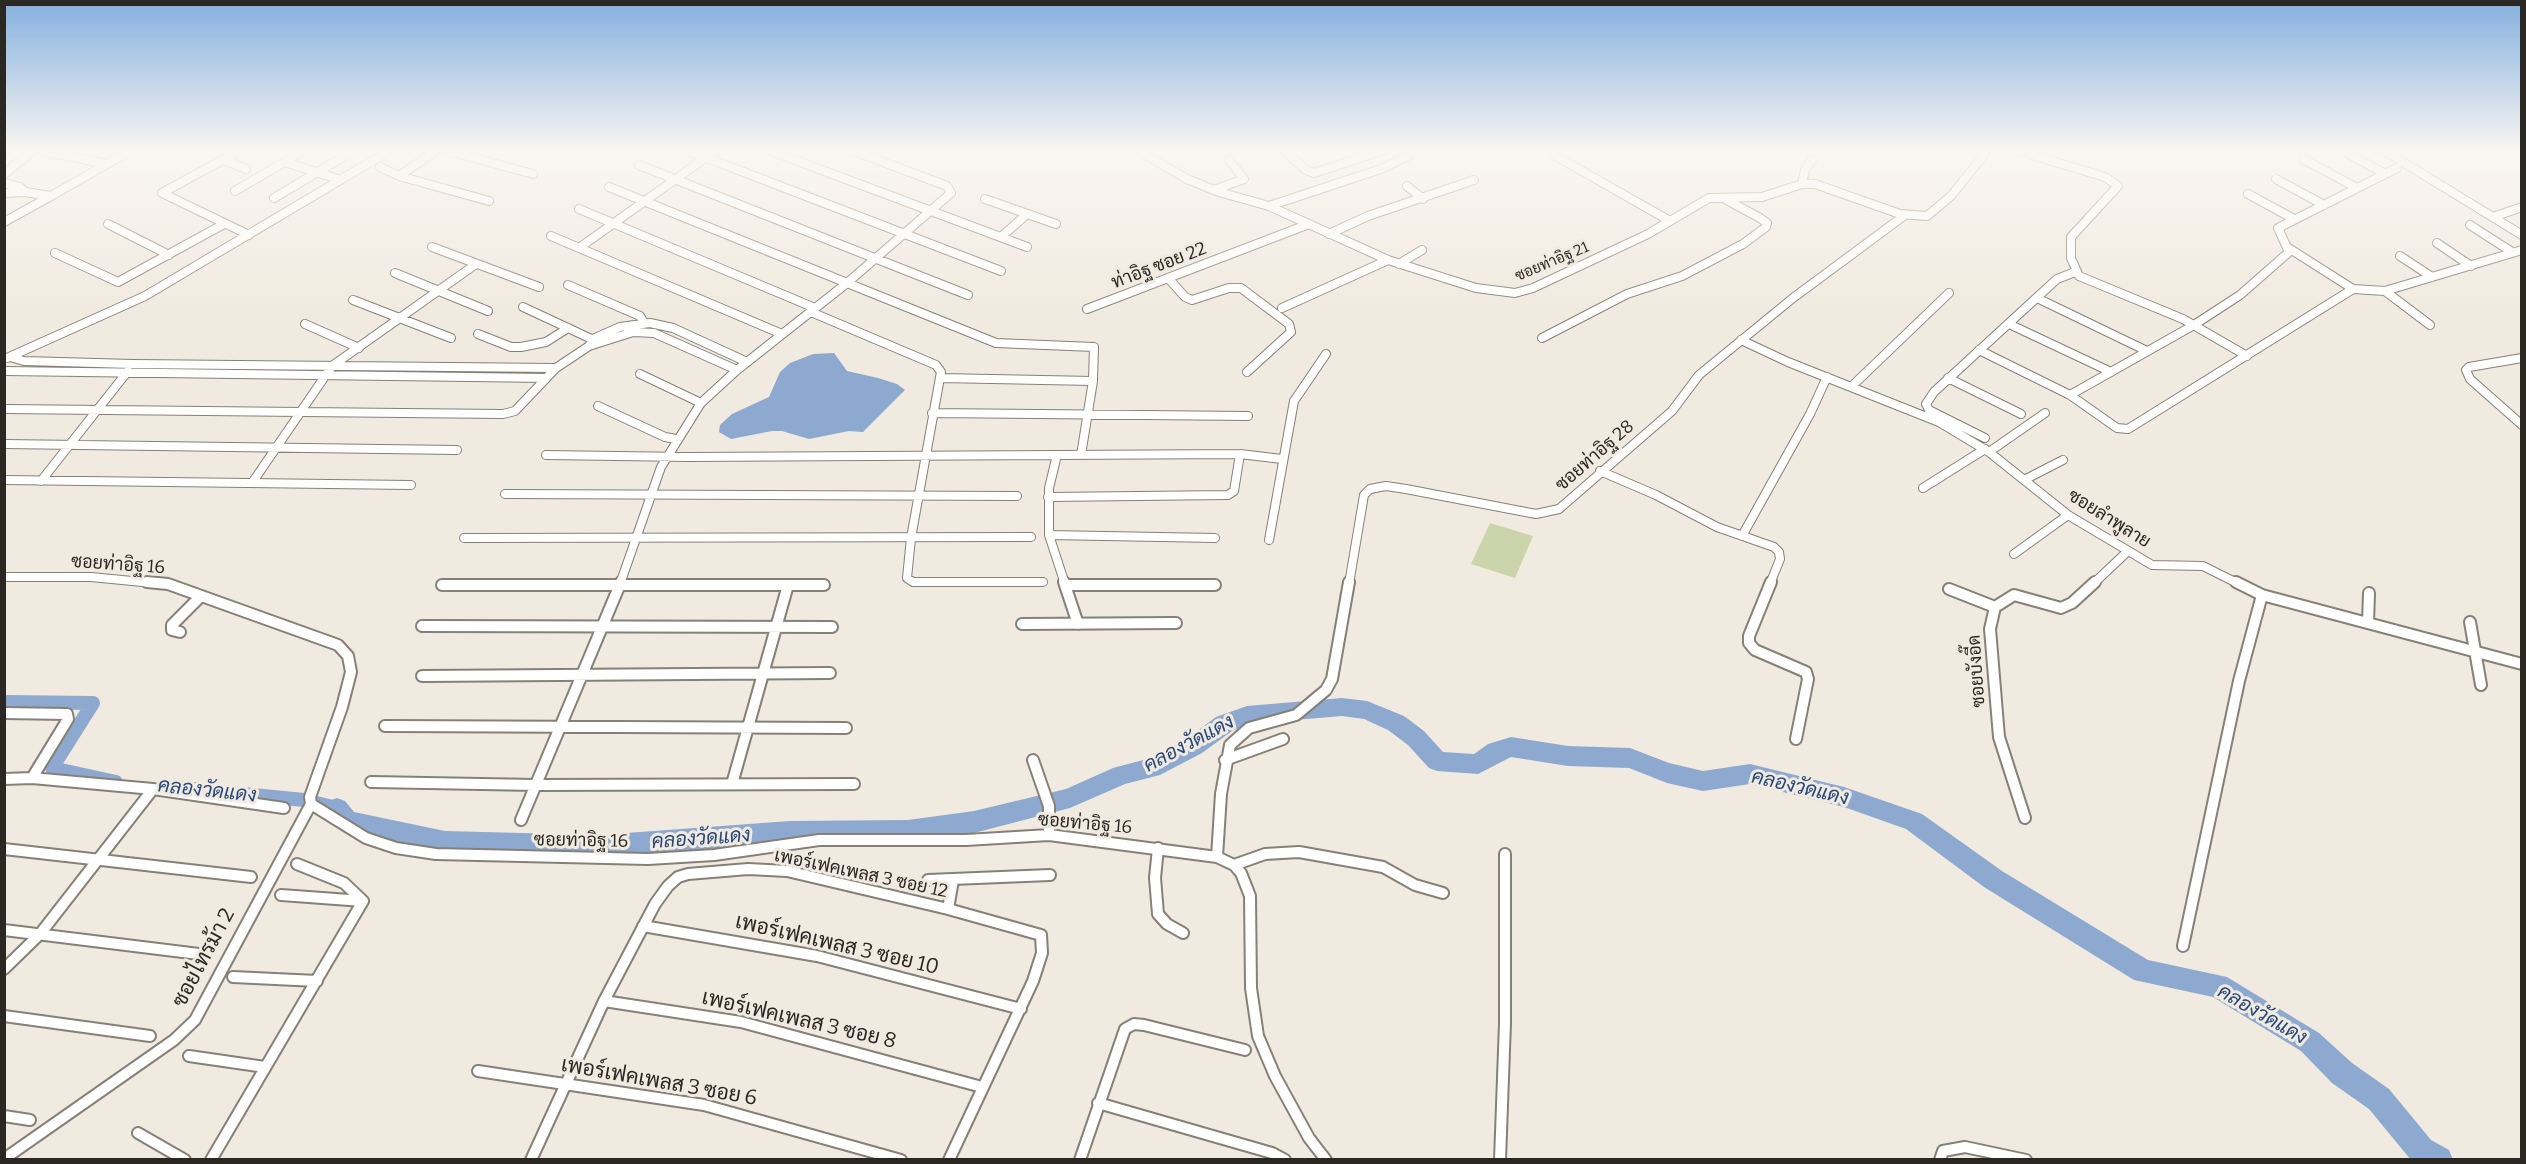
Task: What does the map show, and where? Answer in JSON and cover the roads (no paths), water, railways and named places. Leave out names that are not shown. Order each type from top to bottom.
[{"type":"street","points":[[4,222],[34,205]]},
{"type":"street","points":[[187,205],[249,235]]},
{"type":"street","points":[[7,358],[145,296],[298,205]]},
{"type":"street","points":[[579,248],[639,205]]},
{"type":"street","points":[[656,205],[996,344],[1094,347],[1096,350],[1093,381],[1081,455]]},
{"type":"street","points":[[743,205],[968,295]]},
{"type":"street","points":[[829,205],[1001,271]]},
{"type":"street","points":[[916,205],[1028,247]]},
{"type":"street","points":[[521,820],[620,585],[661,467],[676,439],[701,403],[737,370],[847,283],[937,205]]},
{"type":"street","points":[[1003,205],[1056,224]]},
{"type":"street","points":[[1329,234],[1368,216],[1403,205]]},
{"type":"street","points":[[1642,205],[1670,221]]},
{"type":"street","name":"ซอยท่าอิฐ 21","points":[[1269,206],[1399,264],[1476,288],[1515,293],[1533,288],[1670,221],[1697,205]]},
{"type":"street","points":[[1542,338],[1627,294],[1682,276],[1743,244],[1766,227],[1767,223],[1736,205]]},
{"type":"street","name":"ซอยท่าอิฐ 21","points":[[1877,205],[1905,215],[1923,218],[1933,213],[1940,205]]},
{"type":"street","points":[[2100,205],[2071,237],[2071,258],[2075,272],[2091,283],[2194,325],[2247,356]]},
{"type":"street","points":[[2269,205],[2294,219]]},
{"type":"street","points":[[2070,395],[2194,325],[2240,295],[2286,257],[2287,247],[2278,228],[2323,205]]},
{"type":"street","points":[[2474,205],[2522,235]]},
{"type":"street","points":[[2493,217],[2522,207]]},
{"type":"street","points":[[579,209],[936,364],[941,378],[932,413],[921,495],[911,538],[907,578],[913,582],[1043,582]]},
{"type":"street","points":[[1001,237],[1027,214]]},
{"type":"street","name":"ซอยท่าอิฐ 28","points":[[1225,760],[1230,745],[1242,731],[1296,715],[1326,690],[1337,658],[1364,495],[1370,489],[1386,486],[1545,514],[1559,509],[1600,471],[1672,411],[1699,375],[1905,215]]},
{"type":"street","points":[[108,224],[170,255]]},
{"type":"street","points":[[56,253],[118,282],[224,224]]},
{"type":"street","name":"ท่าอิฐ ซอย 22","points":[[1087,309],[1309,224]]},
{"type":"street","points":[[2470,225],[2512,252]]},
{"type":"street","points":[[551,236],[782,334]]},
{"type":"street","points":[[2437,243],[2471,266]]},
{"type":"street","points":[[432,247],[539,288]]},
{"type":"street","points":[[2287,247],[2353,288],[2385,291],[2522,250]]},
{"type":"street","points":[[1399,264],[1422,250]]},
{"type":"street","points":[[2400,256],[2432,277]]},
{"type":"street","points":[[1282,308],[1388,260]]},
{"type":"street","points":[[252,483],[332,366],[476,264]]},
{"type":"street","points":[[1985,438],[1925,405],[1948,378],[2057,279],[2075,272]]},
{"type":"street","points":[[395,273],[488,311]]},
{"type":"street","points":[[1168,279],[1185,297],[1192,300],[1228,288],[1241,288],[1289,324],[1291,333],[1247,372]]},
{"type":"street","points":[[568,285],[640,316],[644,324]]},
{"type":"street","points":[[1978,350],[2070,395],[2117,428],[2128,429],[2353,288]]},
{"type":"street","points":[[2385,291],[2430,325]]},
{"type":"street","points":[[1851,387],[1948,294]]},
{"type":"street","points":[[2037,298],[2147,351]]},
{"type":"street","points":[[353,300],[451,338]]},
{"type":"street","points":[[523,307],[595,342],[633,332],[654,333],[737,370]]},
{"type":"street","points":[[305,324],[358,348]]},
{"type":"street","points":[[4,409],[503,414],[514,411],[556,368],[595,342],[620,327],[644,324],[673,328],[747,362]]},
{"type":"street","points":[[2009,324],[2111,372]]},
{"type":"street","points":[[478,334],[511,347],[521,347],[546,342],[568,328]]},
{"type":"street","name":"ซอยลำพูลาย","points":[[1742,340],[1939,422],[1987,450],[2068,515],[2152,565],[2161,567],[2203,566],[2262,595],[2522,664]]},
{"type":"street","points":[[1269,540],[1282,459],[1296,394],[1326,354]]},
{"type":"street","points":[[7,358],[24,361],[132,364],[556,368]]},
{"type":"street","points":[[2522,358],[2469,367],[2466,370],[2470,379],[2522,425]]},
{"type":"street","points":[[42,481],[132,364]]},
{"type":"street","points":[[465,377],[470,368]]},
{"type":"street","points":[[4,371],[546,378]]},
{"type":"street","points":[[640,374],[701,403]]},
{"type":"street","points":[[1742,536],[1810,414],[1827,377]]},
{"type":"street","points":[[941,378],[1093,381]]},
{"type":"street","points":[[1948,378],[2021,414]]},
{"type":"street","points":[[598,406],[665,437],[676,439]]},
{"type":"street","points":[[932,413],[1248,416]]},
{"type":"street","points":[[1923,488],[2045,413]]},
{"type":"street","points":[[4,444],[457,450]]},
{"type":"street","points":[[546,454],[927,456],[1240,454],[1282,459]]},
{"type":"street","points":[[1048,497],[1228,495],[1233,491],[1240,454]]},
{"type":"street","points":[[1057,455],[1048,497],[1049,536],[1078,624]]},
{"type":"street","points":[[2024,480],[2063,460]]},
{"type":"street","points":[[1600,471],[1656,495],[1692,516],[1774,547],[1779,552],[1780,559],[1749,636],[1749,643],[1755,650],[1799,667],[1806,672],[1808,679],[1796,739]]},
{"type":"street","points":[[4,480],[411,485]]},
{"type":"street","points":[[504,494],[1017,496]]},
{"type":"street","points":[[2014,554],[2068,515]]},
{"type":"street","points":[[1049,536],[1215,538]]},
{"type":"street","points":[[464,538],[1031,537]]},
{"type":"street","points":[[1948,589],[1995,607],[2014,595],[2061,608],[2072,603],[2128,550]]},
{"type":"street","name":"ซอยท่าอิฐ 16","points":[[4,577],[140,580],[168,584],[338,645],[348,656],[351,672],[342,707],[324,751],[310,797],[311,804],[341,825],[366,838],[396,848],[436,854],[477,856],[648,859],[714,855],[819,840],[966,840],[1049,835],[1217,856],[1234,865]]},
{"type":"street","points":[[442,585],[824,585]]},
{"type":"street","points":[[732,784],[788,585]]},
{"type":"street","points":[[1067,585],[1215,585]]},
{"type":"street","points":[[2368,623],[2369,592]]},
{"type":"street","points":[[2183,946],[2239,681],[2262,595]]},
{"type":"street","points":[[180,632],[172,630],[172,625],[201,596]]},
{"type":"street","name":"ซอยบังอี๊ด","points":[[1995,607],[1990,629],[1999,737],[2025,818]]},
{"type":"street","points":[[2470,622],[2481,685]]},
{"type":"street","points":[[1022,624],[1176,623]]},
{"type":"street","points":[[422,626],[832,627]]},
{"type":"street","points":[[422,676],[830,673]]},
{"type":"street","points":[[4,714],[67,714],[68,719],[32,778]]},
{"type":"street","points":[[385,726],[846,728]]},
{"type":"street","points":[[1217,856],[1225,760],[1283,739]]},
{"type":"street","points":[[1033,760],[1045,788],[1049,806],[1049,835]]},
{"type":"street","points":[[4,779],[32,778],[153,789],[284,808]]},
{"type":"street","points":[[371,782],[536,785],[854,784]]},
{"type":"street","points":[[4,969],[40,934],[153,789]]},
{"type":"street","name":"ซอยไทรม้า 2","points":[[4,1159],[174,1040],[195,1020],[311,804]]},
{"type":"street","points":[[1158,848],[1155,878],[1158,914],[1167,924],[1183,933]]},
{"type":"street","points":[[4,849],[252,877]]},
{"type":"street","points":[[1326,1160],[1309,1138],[1275,1076],[1258,1036],[1251,988],[1250,896],[1241,873],[1234,865],[1266,854],[1299,852],[1383,867],[1415,885],[1443,893]]},
{"type":"street","points":[[1500,1160],[1505,855]]},
{"type":"street","points":[[297,864],[344,883],[363,900]]},
{"type":"street","name":"เพอร์เฟคเพลส 3 ซอย 12","points":[[643,926],[655,904],[678,878],[748,869],[787,871],[1036,931],[1041,935],[1042,953],[1021,1009]]},
{"type":"street","points":[[928,880],[1050,875]]},
{"type":"street","points":[[948,909],[953,880]]},
{"type":"street","points":[[281,895],[363,900]]},
{"type":"street","points":[[211,1160],[363,900]]},
{"type":"street","points":[[531,1160],[604,1001],[643,926]]},
{"type":"street","name":"เพอร์เฟคเพลส 3 ซอย 10","points":[[643,926],[817,956],[1021,1009]]},
{"type":"street","points":[[4,930],[199,954]]},
{"type":"street","points":[[233,977],[317,981]]},
{"type":"street","name":"เพอร์เฟคเพลส 3 ซอย 8","points":[[604,1001],[741,1022],[982,1087]]},
{"type":"street","points":[[949,1160],[1021,1009]]},
{"type":"street","points":[[4,1016],[150,1036]]},
{"type":"street","points":[[1080,1160],[1120,1036],[1125,1029],[1134,1024],[1144,1025],[1245,1050]]},
{"type":"street","points":[[189,1056],[265,1067]]},
{"type":"street","name":"เพอร์เฟคเพลส 3 ซอย 6","points":[[478,1071],[704,1105],[901,1160]]},
{"type":"street","points":[[1098,1103],[1272,1153],[1285,1160]]},
{"type":"street","points":[[4,1116],[30,1120]]},
{"type":"street","points":[[138,1133],[185,1160]]},
{"type":"street","points":[[1940,1160],[1943,1151],[1965,1147],[2026,1160]]},
{"type":"water","points":[[834,353],[847,371],[897,384],[905,390],[863,432],[849,431],[809,439],[782,431],[772,431],[731,439],[719,432],[720,425],[732,414],[769,397],[780,372],[790,363],[813,354]]},
{"type":"waterway","name":"คลองวัดแดง","points":[[4,702],[93,703],[52,768],[116,782]]},
{"type":"waterway","name":"คลองวัดแดง","points":[[337,808],[346,820],[445,842],[599,846],[790,832],[908,831],[974,822],[1070,798],[1121,775],[1152,768],[1194,746],[1224,724],[1247,715],[1342,707],[1367,710],[1396,723],[1416,738],[1437,761],[1478,764],[1496,751],[1511,747],[1568,756],[1630,758],[1667,773],[1703,781],[1750,774],[1844,797],[1914,821],[1993,879],[2143,971],[2218,986],[2310,1042],[2342,1073],[2379,1099],[2421,1150],[2439,1160]]},
{"type":"waterway","name":"คลองวัดแดง","points":[[172,787],[304,800],[337,808]]}]
